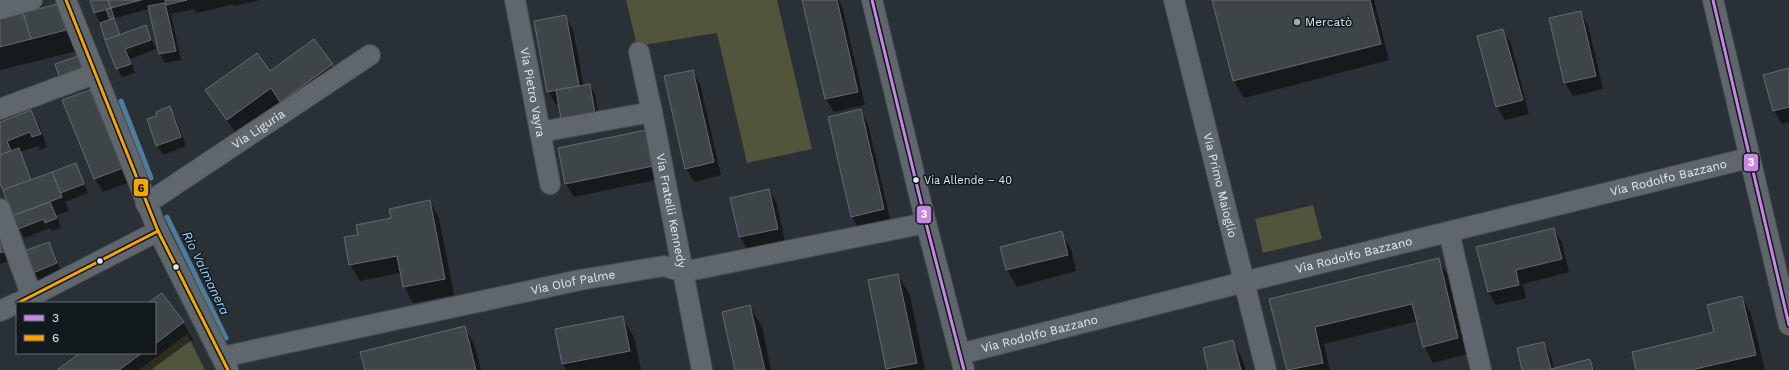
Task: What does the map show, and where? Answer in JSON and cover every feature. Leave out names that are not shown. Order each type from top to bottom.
[{"type":"street","points":[[0,9],[32,0]]},
{"type":"street","points":[[66,0],[146,204],[158,231],[225,363]]},
{"type":"street","name":"Via Pietro Vayra","points":[[515,0],[550,184]]},
{"type":"street","points":[[872,0],[926,223],[962,362]]},
{"type":"street","name":"Via Primo Maioglio","points":[[1174,0],[1266,370]]},
{"type":"street","points":[[1712,0],[1789,325]]},
{"type":"street","name":"Via Fratelli Kennedy","points":[[639,52],[702,370]]},
{"type":"street","name":"Via Liguria","points":[[146,204],[370,55]]},
{"type":"street","points":[[0,109],[94,74]]},
{"type":"street","points":[[540,132],[652,112]]},
{"type":"street","name":"Via Rodolfo Bazzano","points":[[962,362],[1244,282],[1749,158]]},
{"type":"street","points":[[0,209],[22,301],[158,231]]},
{"type":"street","name":"Via Olof Palme","points":[[225,363],[580,280],[664,266],[683,272],[926,223]]},
{"type":"street","points":[[1449,232],[1481,370]]},
{"type":"street","points":[[0,311],[16,304]]},
{"type":"green space","points":[[626,0],[777,0],[812,149],[747,163],[717,33],[637,46]]},
{"type":"green space","points":[[1313,205],[1322,239],[1263,253],[1255,219]]},
{"type":"green space","points":[[187,334],[205,370],[139,370]]},
{"type":"building","points":[[90,0],[108,0],[111,8],[94,13]]},
{"type":"building","points":[[108,0],[141,0],[111,8]]},
{"type":"building","points":[[165,0],[187,0],[166,5]]},
{"type":"building","points":[[802,0],[837,0],[858,92],[825,99]]},
{"type":"building","name":"Mercatò","points":[[1212,0],[1370,0],[1381,44],[1233,81]]},
{"type":"building","points":[[165,3],[176,51],[159,54],[148,6]]},
{"type":"building","points":[[57,4],[66,30],[31,39],[23,13]]},
{"type":"building","points":[[111,8],[114,18],[110,20],[106,9]]},
{"type":"building","points":[[1581,11],[1596,76],[1564,83],[1549,18]]},
{"type":"building","points":[[23,13],[31,39],[0,47],[0,18]]},
{"type":"building","points":[[566,15],[579,86],[547,92],[534,21]]},
{"type":"building","points":[[114,18],[120,35],[105,40],[100,23]]},
{"type":"building","points":[[146,25],[151,40],[125,49],[131,64],[116,69],[105,40]]},
{"type":"building","points":[[1503,29],[1523,100],[1496,107],[1477,36]]},
{"type":"building","points":[[314,39],[333,64],[280,102],[271,88],[227,120],[205,90],[257,53],[270,71]]},
{"type":"building","points":[[78,56],[83,72],[60,79],[55,64]]},
{"type":"building","points":[[1789,68],[1789,107],[1773,111],[1763,75]]},
{"type":"building","points":[[693,70],[714,162],[685,169],[664,76]]},
{"type":"building","points":[[590,84],[595,114],[561,119],[556,90]]},
{"type":"building","points":[[90,90],[123,168],[94,179],[62,100]]},
{"type":"building","points":[[170,106],[181,137],[156,146],[147,119],[157,116],[156,112]]},
{"type":"building","points":[[861,109],[884,209],[851,217],[828,117]]},
{"type":"building","points":[[31,110],[41,134],[32,137],[30,132],[7,141],[11,151],[0,155],[0,122]]},
{"type":"building","points":[[646,130],[653,166],[565,184],[558,148]]},
{"type":"building","points":[[19,148],[31,180],[3,190],[0,183],[0,155]]},
{"type":"building","points":[[76,163],[84,184],[60,193],[52,172]]},
{"type":"building","points":[[52,172],[62,197],[12,216],[3,190]]},
{"type":"building","points":[[769,189],[778,229],[739,237],[730,198]]},
{"type":"building","points":[[430,200],[445,279],[403,287],[397,256],[349,265],[344,237],[358,235],[356,225],[391,218],[389,209]]},
{"type":"building","points":[[50,202],[57,218],[45,223],[44,219],[18,229],[12,216]]},
{"type":"building","points":[[0,221],[11,249],[0,253]]},
{"type":"building","points":[[1554,228],[1562,259],[1516,270],[1519,285],[1488,292],[1476,247]]},
{"type":"building","points":[[1062,231],[1068,255],[1006,270],[1000,247]]},
{"type":"building","points":[[49,242],[57,263],[33,273],[24,251]]},
{"type":"building","points":[[1439,258],[1458,338],[1423,347],[1412,304],[1315,327],[1323,363],[1287,370],[1269,299]]},
{"type":"building","points":[[898,274],[917,363],[886,369],[868,280]]},
{"type":"building","points":[[162,293],[184,322],[156,343],[156,302],[149,302]]},
{"type":"building","points":[[1742,296],[1756,355],[1691,370],[1636,370],[1632,352],[1714,332],[1707,305]]},
{"type":"building","points":[[750,305],[765,370],[735,370],[722,312]]},
{"type":"building","points":[[623,316],[630,351],[562,364],[555,329]]},
{"type":"building","points":[[465,326],[476,370],[365,370],[360,352]]},
{"type":"building","points":[[1233,340],[1241,370],[1208,370],[1203,348]]},
{"type":"building","points":[[1544,342],[1551,369],[1590,359],[1593,370],[1522,370],[1517,348]]},
{"type":"building","points":[[79,354],[141,354],[119,370],[57,370]]},
{"type":"waterway","name":"Rio Valmanera","points":[[121,101],[151,178]]},
{"type":"waterway","name":"Rio Valmanera","points":[[167,217],[226,338]]},
{"type":"transit line","name":"6","points":[[66,0],[158,231],[228,370]]},
{"type":"transit line","name":"3","points":[[872,0],[926,223],[964,370]]},
{"type":"transit line","name":"3","points":[[1713,0],[1789,325]]},
{"type":"transit line","name":"6","points":[[20,302],[158,231]]},
{"type":"place","name":"Mercatò","points":[[1297,22]]},
{"type":"place","name":"Via Allende – 40","points":[[916,180]]}]
